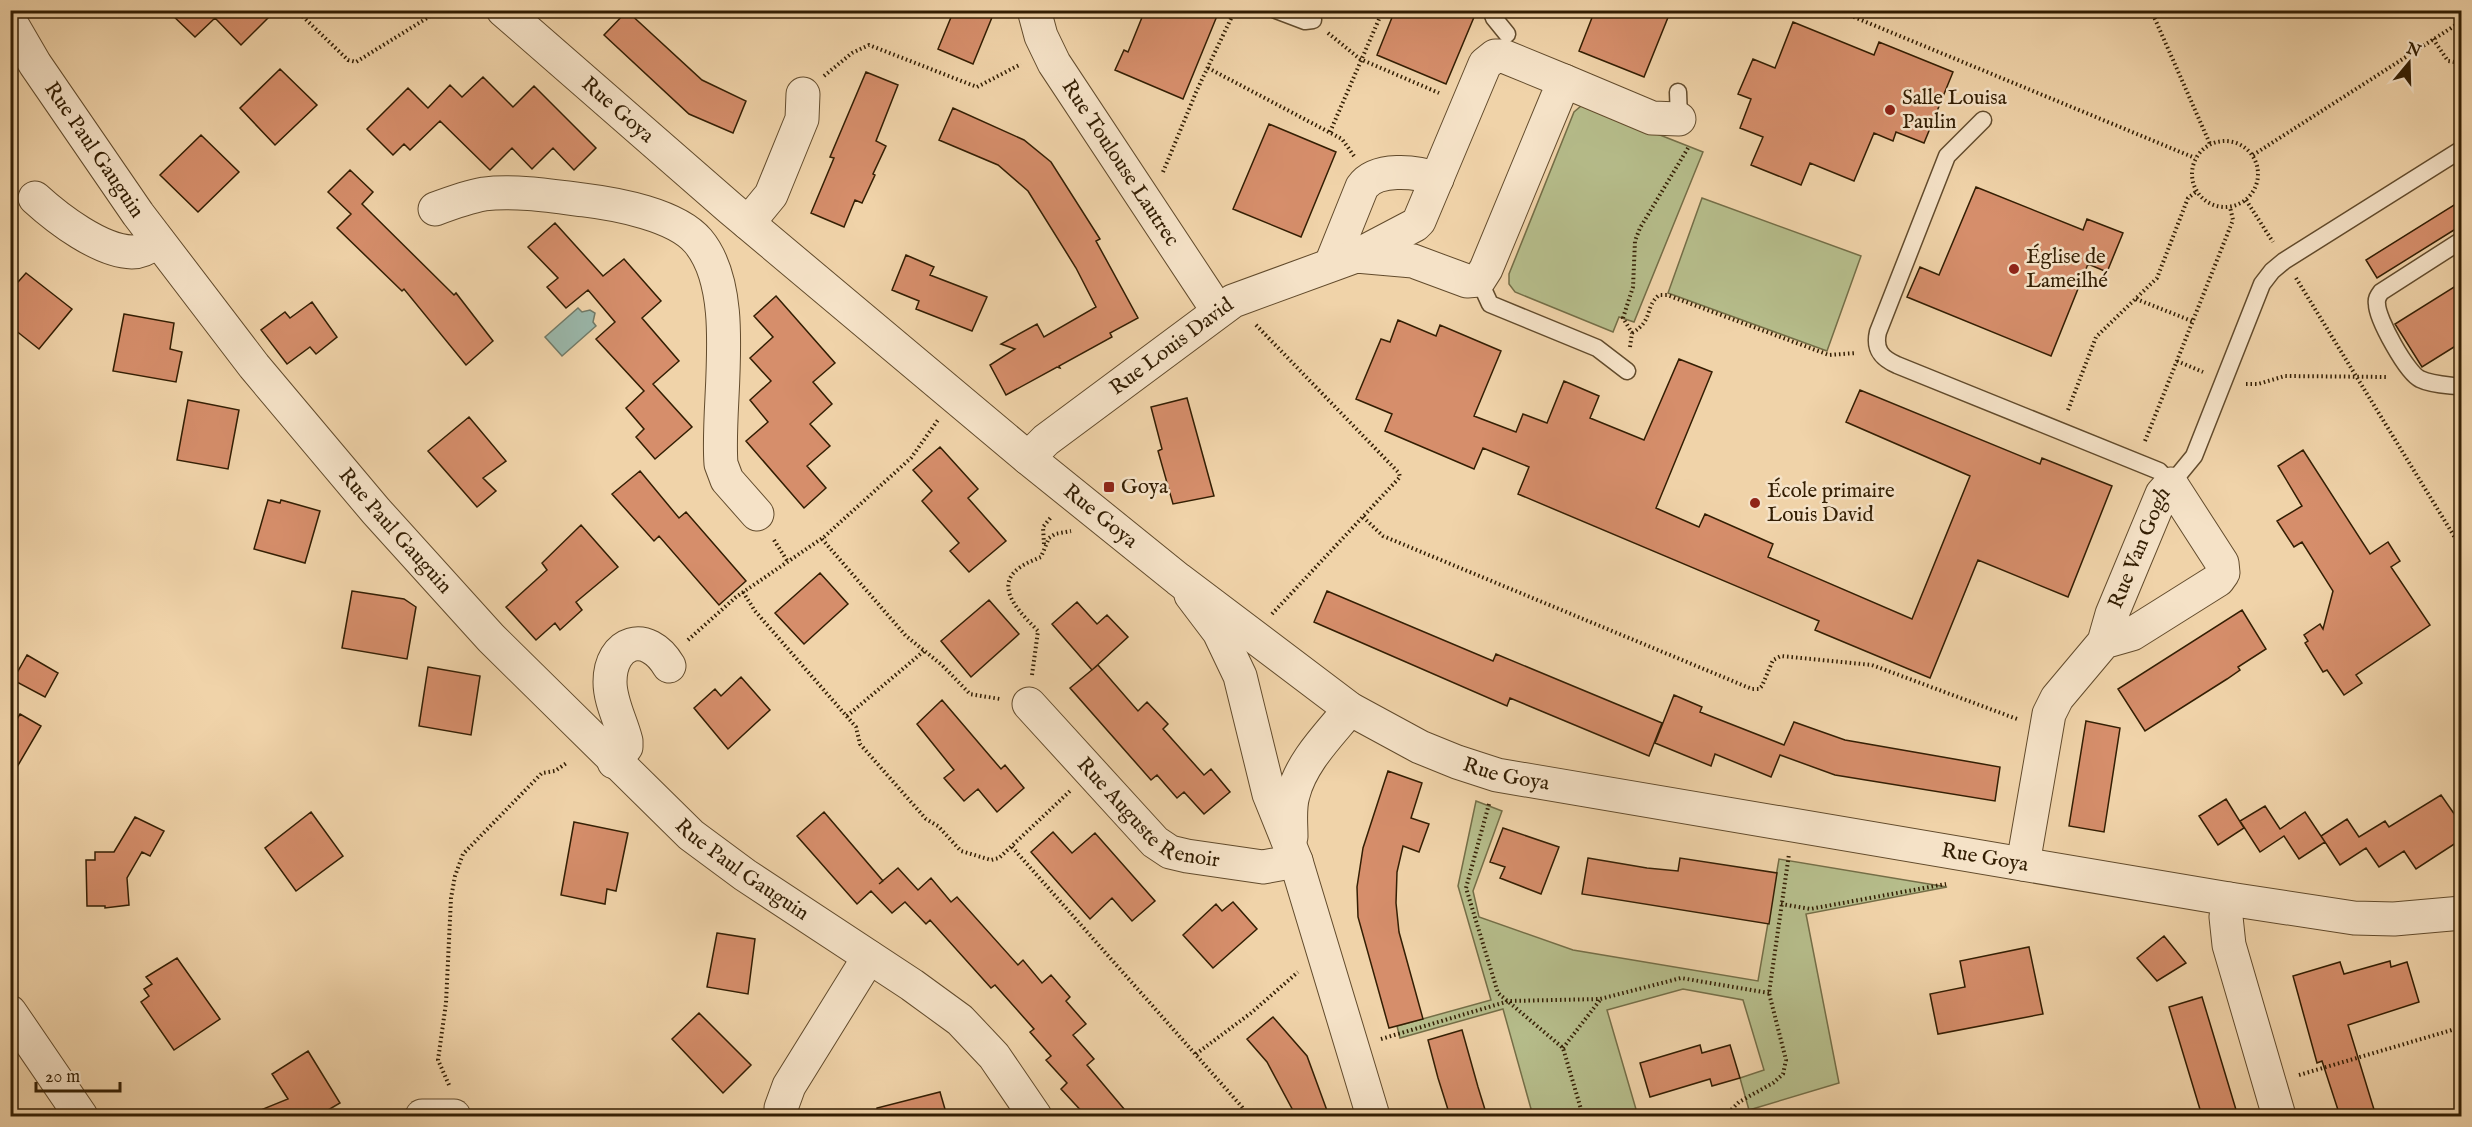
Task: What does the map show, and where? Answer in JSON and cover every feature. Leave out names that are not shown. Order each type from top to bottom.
[{"type":"street","name":"Rue Goya","points":[[503,10],[739,216],[1028,458],[1178,579],[1350,709],[1420,747],[1497,775],[2229,899],[2354,918],[2394,919],[2462,913]]},
{"type":"street","name":"Rue Toulouse Lautrec","points":[[1034,10],[1047,50],[1142,196],[1225,306]]},
{"type":"street","name":"Rue Paul Gauguin","points":[[10,21],[35,64],[158,241],[254,366],[376,511],[491,639],[691,835],[939,1004],[978,1037],[1011,1079],[1035,1116]]},
{"type":"street","points":[[1421,244],[1437,179],[1485,64],[1495,56],[1501,34],[1564,81],[1652,118],[1678,105]]},
{"type":"street","points":[[1479,280],[1486,269],[1564,81]]},
{"type":"street","points":[[697,240],[717,224],[739,216],[771,195],[802,119],[803,94]]},
{"type":"street","points":[[1344,260],[1362,187],[1370,178],[1376,175],[1425,174],[1437,179]]},
{"type":"street","points":[[435,208],[485,194],[542,195],[604,202],[666,221],[682,228],[697,240],[707,254],[714,272],[722,306],[721,464],[727,480],[757,514]]},
{"type":"street","points":[[35,198],[76,232],[118,249],[140,251],[158,241]]},
{"type":"street","name":"Rue Louis David","points":[[1028,458],[1046,440],[1225,306],[1344,260],[1412,228],[1421,244],[1467,281],[1479,280]]},
{"type":"street","name":"Rue Louis David","points":[[1344,260],[1397,258],[1421,244]]},
{"type":"street","name":"Rue Van Gogh","points":[[2023,864],[2049,714],[2057,698],[2104,642],[2112,614],[2162,494],[2171,484],[2222,563],[2223,573],[2218,580],[2132,634],[2104,642]]},
{"type":"street","points":[[1178,579],[1219,632],[1240,676],[1269,794],[1293,853],[1373,1116]]},
{"type":"street","points":[[614,762],[626,747],[610,684],[613,666],[618,656],[629,645],[645,643],[654,648],[669,666]]},
{"type":"street","points":[[1240,676],[1250,656],[1262,643]]},
{"type":"street","name":"Rue Auguste Renoir","points":[[1029,704],[1155,842],[1170,852],[1263,867],[1293,853]]},
{"type":"street","points":[[1247,709],[1274,755],[1279,759],[1294,761],[1321,746]]},
{"type":"street","points":[[1293,853],[1293,795],[1305,766],[1350,709]]},
{"type":"street","points":[[2229,899],[2226,917],[2229,945],[2279,1116]]},
{"type":"street","points":[[782,1116],[781,1108],[789,1086],[869,957]]},
{"type":"street","points":[[10,1012],[81,1116]]},
{"type":"street","points":[[422,1116],[454,1116]]},
{"type":"lane","points":[[1276,10],[1305,21],[1313,20]]},
{"type":"lane","points":[[1983,120],[1947,156],[1878,332],[1876,342],[1878,352],[1886,360],[2159,471],[2171,484],[2193,456],[2262,284],[2272,271],[2284,261],[2462,149]]},
{"type":"lane","points":[[2462,240],[2381,291],[2377,297],[2376,306],[2386,330],[2414,375],[2422,380],[2462,387]]},
{"type":"lane","points":[[1479,280],[1491,304],[1597,348],[1627,371]]},
{"type":"path","points":[[296,10],[348,60],[356,62],[440,10]]},
{"type":"path","points":[[1142,196],[1158,185],[1235,10]]},
{"type":"path","points":[[1330,132],[1383,10]]},
{"type":"path","points":[[1838,10],[2196,158]]},
{"type":"path","points":[[2151,10],[2210,144]]},
{"type":"path","points":[[2253,155],[2462,21]]},
{"type":"path","points":[[2433,39],[2448,61],[2462,63]]},
{"type":"path","points":[[1337,40],[1360,59],[1468,105]]},
{"type":"path","points":[[803,94],[852,53],[869,45],[977,87],[1047,50]]},
{"type":"path","points":[[1208,68],[1342,139],[1370,178]]},
{"type":"path","points":[[1623,318],[1633,288],[1635,241],[1640,228],[1689,147],[1678,105]]},
{"type":"path","points":[[2219,141],[2238,143],[2253,155],[2259,174],[2253,193],[2246,200],[2230,207],[2211,204],[2197,191],[2192,175],[2196,158],[2210,144],[2219,141]]},
{"type":"path","points":[[2060,430],[2096,337],[2157,278],[2188,198],[2197,191]]},
{"type":"path","points":[[2246,200],[2358,377],[2462,549]]},
{"type":"path","points":[[2137,462],[2233,220],[2230,207]]},
{"type":"path","points":[[1632,333],[1644,326],[1654,299],[1659,295],[1667,295],[1829,355],[1878,352]]},
{"type":"path","points":[[2136,299],[2193,321]]},
{"type":"path","points":[[1225,306],[1399,473],[1398,481],[1273,613],[1262,643]]},
{"type":"path","points":[[2176,361],[2206,373]]},
{"type":"path","points":[[2239,384],[2258,384],[2285,376],[2414,375]]},
{"type":"path","points":[[698,631],[743,592],[822,539],[911,458],[956,398]]},
{"type":"path","points":[[822,539],[906,636],[942,665],[970,694],[1029,704],[1038,632],[1011,601],[1008,593],[1011,578],[1015,571],[1041,557],[1045,545],[1055,534],[1073,530],[1090,507]]},
{"type":"path","points":[[1363,517],[1383,536],[1752,689],[1759,689],[1762,686],[1773,660],[1781,656],[1867,663],[2019,720],[2047,726]]},
{"type":"path","points":[[1045,545],[1043,527],[1052,518]]},
{"type":"path","points":[[743,592],[755,611],[847,716],[855,727],[860,744],[926,819],[938,826],[957,848],[965,853],[995,860],[1012,847],[1091,771]]},
{"type":"path","points":[[847,716],[924,651]]},
{"type":"path","points":[[438,1060],[446,1003],[452,887],[463,854],[542,773],[555,771],[568,762]]},
{"type":"path","points":[[1497,775],[1466,888],[1498,993],[1563,1048],[1583,1116]]},
{"type":"path","points":[[1725,1116],[1739,1102],[1773,1083],[1783,1074],[1786,1060],[1769,993],[1793,824]]},
{"type":"path","points":[[1012,847],[1196,1054],[1242,1107],[1247,1116]]},
{"type":"path","points":[[1781,904],[1810,909],[1953,882],[1959,854]]},
{"type":"path","points":[[1196,1054],[1251,1013],[1301,969]]},
{"type":"path","points":[[1351,1048],[1509,1001],[1600,999],[1681,978],[1769,993]]},
{"type":"path","points":[[1563,1048],[1600,999]]},
{"type":"path","points":[[2270,1084],[2462,1027]]},
{"type":"green space","points":[[1581,106],[1589,107],[1703,152],[1634,322],[1619,317],[1613,332],[1515,292],[1509,284],[1509,274],[1574,112]]},
{"type":"green space","points":[[1702,198],[1861,256],[1827,351],[1668,293]]},
{"type":"green space","points":[[1476,801],[1502,811],[1473,891],[1479,917],[1573,950],[1758,981],[1779,859],[1947,887],[1806,914],[1839,1083],[1749,1110],[1740,1078],[1764,1070],[1743,1000],[1683,989],[1607,1010],[1638,1116],[1533,1116],[1503,1009],[1400,1038],[1397,1026],[1491,1000],[1458,886]]},
{"type":"shaded area","points":[[578,308],[582,312],[590,310],[595,313],[593,322],[596,326],[562,356],[545,337]]},
{"type":"building","points":[[167,10],[276,10],[241,45],[215,18],[195,37]]},
{"type":"building","points":[[954,10],[995,10],[973,64],[938,49]]},
{"type":"building","points":[[1145,10],[1204,10],[1217,16],[1183,99],[1115,70],[1124,50],[1128,52]]},
{"type":"building","points":[[1395,10],[1477,10],[1446,84],[1377,55]]},
{"type":"building","points":[[1595,10],[1671,10],[1644,77],[1579,51]]},
{"type":"building","points":[[627,11],[702,80],[746,101],[733,133],[689,114],[604,35]]},
{"type":"building","name":"Salle Louisa Paulin","points":[[1793,22],[1874,55],[1879,42],[1953,72],[1924,143],[1896,132],[1893,141],[1874,133],[1854,181],[1810,163],[1801,185],[1751,165],[1763,137],[1740,128],[1751,99],[1738,94],[1753,59],[1775,68]]},
{"type":"building","points":[[280,69],[317,105],[275,145],[240,108]]},
{"type":"building","points":[[866,72],[898,85],[876,141],[886,146],[873,174],[875,175],[862,203],[855,200],[844,227],[811,213],[834,158],[830,157]]},
{"type":"building","points":[[483,77],[513,107],[534,86],[596,148],[574,170],[553,148],[532,169],[512,148],[490,170],[440,121],[410,150],[404,144],[393,155],[367,129],[408,88],[428,108],[450,85],[462,97]]},
{"type":"building","points":[[953,108],[1024,140],[1051,162],[1100,239],[1096,241],[1138,318],[1110,333],[1112,337],[1059,366],[1060,368],[1057,367],[1006,395],[990,365],[1015,349],[1001,344],[1037,324],[1044,337],[1096,307],[1076,268],[1028,191],[998,165],[939,140]]},
{"type":"building","points":[[1269,124],[1336,152],[1301,237],[1233,209]]},
{"type":"building","points":[[201,135],[239,172],[198,212],[160,175]]},
{"type":"building","points":[[350,170],[373,192],[362,204],[454,295],[456,293],[493,341],[466,365],[404,289],[402,291],[337,228],[351,214],[328,192]]},
{"type":"building","name":"Église de Lameilhé","points":[[1976,187],[2083,230],[2087,219],[2123,233],[2107,272],[2088,264],[2051,356],[1907,297],[1920,267],[1939,275]]},
{"type":"building","points":[[2462,200],[2462,225],[2377,278],[2366,260]]},
{"type":"building","points":[[555,223],[603,276],[624,259],[661,301],[642,318],[679,361],[653,384],[692,427],[655,459],[636,437],[644,429],[626,408],[644,391],[596,339],[615,322],[588,290],[566,308],[547,287],[558,278],[528,247]]},
{"type":"building","points":[[906,255],[934,267],[930,275],[987,297],[972,331],[916,309],[919,301],[892,290]]},
{"type":"building","points":[[26,273],[72,309],[39,349],[10,326],[10,291]]},
{"type":"building","points":[[2462,282],[2462,342],[2422,367],[2395,324]]},
{"type":"building","points":[[776,296],[835,363],[813,382],[832,404],[810,424],[830,446],[807,466],[826,488],[804,508],[746,441],[768,422],[750,400],[771,381],[750,358],[773,337],[754,316]]},
{"type":"building","points":[[312,302],[337,337],[316,354],[310,347],[287,364],[261,330],[285,312],[290,318]]},
{"type":"building","points":[[124,314],[174,323],[170,349],[182,352],[176,382],[113,371]]},
{"type":"building","points":[[1398,320],[1436,336],[1440,325],[1501,351],[1474,416],[1516,432],[1523,414],[1547,423],[1564,381],[1599,396],[1590,418],[1644,440],[1679,359],[1712,372],[1656,508],[1699,527],[1705,514],[1773,544],[1768,557],[1912,619],[1970,476],[1846,422],[1860,390],[2040,464],[2042,458],[2112,486],[2068,597],[1978,560],[1930,678],[1815,630],[1819,621],[1518,494],[1529,467],[1483,448],[1474,469],[1385,431],[1392,414],[1356,399],[1381,339],[1390,342]]},
{"type":"building","points":[[1187,398],[1214,496],[1173,504],[1158,451],[1162,449],[1151,407]]},
{"type":"building","points":[[188,400],[239,410],[228,469],[177,460]]},
{"type":"building","points":[[469,417],[506,461],[483,478],[496,491],[477,507],[428,451]]},
{"type":"building","points":[[940,447],[978,489],[968,498],[1006,541],[969,572],[950,551],[959,543],[922,501],[932,491],[913,470]]},
{"type":"building","points":[[2303,450],[2370,554],[2388,542],[2400,561],[2391,567],[2430,625],[2356,675],[2362,683],[2344,695],[2327,670],[2323,672],[2305,643],[2308,641],[2304,635],[2320,624],[2323,629],[2333,591],[2302,542],[2294,547],[2277,521],[2302,506],[2278,466]]},
{"type":"building","points":[[640,471],[679,518],[686,512],[746,581],[719,605],[659,536],[654,541],[612,494]]},
{"type":"building","points":[[268,500],[280,503],[281,500],[320,511],[305,563],[254,549]]},
{"type":"building","points":[[581,525],[618,567],[576,602],[582,610],[560,630],[555,623],[536,640],[506,607],[547,570],[542,563]]},
{"type":"building","points":[[820,573],[848,604],[804,644],[775,613]]},
{"type":"building","points":[[352,591],[404,599],[416,607],[407,659],[342,648]]},
{"type":"building","points":[[1327,591],[1493,661],[1496,654],[1662,723],[1649,756],[1510,698],[1507,706],[1314,622]]},
{"type":"building","points":[[989,600],[1019,634],[971,677],[941,641]]},
{"type":"building","points":[[1077,602],[1097,624],[1107,615],[1128,637],[1092,670],[1052,624]]},
{"type":"building","points":[[2242,610],[2266,649],[2238,667],[2240,670],[2227,679],[2145,731],[2118,689]]},
{"type":"building","points":[[27,655],[58,673],[45,697],[13,680]]},
{"type":"building","points":[[1098,665],[1138,711],[1147,702],[1168,724],[1163,729],[1204,775],[1211,769],[1230,792],[1204,814],[1184,792],[1177,798],[1157,775],[1151,780],[1070,688]]},
{"type":"building","points":[[428,667],[480,676],[471,735],[419,726]]},
{"type":"building","points":[[741,677],[770,710],[728,749],[694,708],[715,689],[721,696]]},
{"type":"building","points":[[1674,695],[1702,707],[1700,712],[1784,745],[1794,722],[1845,740],[2000,767],[1995,801],[1835,775],[1780,755],[1771,777],[1715,754],[1711,766],[1655,743]]},
{"type":"building","points":[[942,700],[1001,769],[1005,765],[1024,788],[997,812],[978,789],[964,801],[944,778],[954,770],[917,724]]},
{"type":"building","points":[[20,714],[41,726],[10,779],[10,732]]},
{"type":"building","points":[[2086,721],[2120,728],[2104,832],[2069,826]]},
{"type":"building","points":[[1388,771],[1422,783],[1411,818],[1429,824],[1419,852],[1403,846],[1397,872],[1396,903],[1399,932],[1423,1019],[1389,1028],[1358,917],[1357,887],[1363,848]]},
{"type":"building","points":[[2441,795],[2462,825],[2462,839],[2416,869],[2404,851],[2379,867],[2366,848],[2340,865],[2321,836],[2347,819],[2359,837],[2385,821],[2389,827]]},
{"type":"building","points":[[2226,799],[2244,828],[2218,845],[2199,816]]},
{"type":"building","points":[[2265,806],[2280,829],[2305,812],[2325,842],[2299,859],[2284,836],[2260,852],[2240,821]]},
{"type":"building","points":[[311,812],[343,856],[296,891],[265,848]]},
{"type":"building","points":[[824,812],[883,881],[898,868],[918,890],[931,878],[951,902],[957,897],[1018,965],[1023,960],[1042,983],[1051,975],[1070,997],[1066,1001],[1086,1024],[1073,1035],[1094,1059],[1087,1065],[1130,1116],[1086,1116],[1061,1089],[1067,1083],[1046,1060],[1051,1056],[1030,1032],[1034,1029],[995,985],[991,988],[930,920],[926,924],[905,902],[892,913],[871,891],[857,904],[797,836]]},
{"type":"building","points":[[135,817],[164,831],[150,856],[142,852],[127,878],[129,905],[105,908],[105,906],[87,906],[86,860],[95,860],[95,852],[114,852]]},
{"type":"building","points":[[574,822],[628,833],[616,891],[607,889],[605,904],[561,895]]},
{"type":"building","points":[[1503,828],[1559,847],[1541,894],[1500,878],[1505,867],[1490,862]]},
{"type":"building","points":[[1053,832],[1072,853],[1095,833],[1155,901],[1132,921],[1112,898],[1090,919],[1031,852]]},
{"type":"building","points":[[1588,858],[1678,871],[1680,858],[1777,873],[1769,924],[1582,894]]},
{"type":"building","points":[[1233,902],[1257,929],[1213,968],[1183,935],[1216,904],[1222,911]]},
{"type":"building","points":[[717,933],[755,939],[748,994],[707,987]]},
{"type":"building","points":[[2164,936],[2186,963],[2157,981],[2137,958]]},
{"type":"building","points":[[2029,947],[2043,1014],[1938,1034],[1930,994],[1965,987],[1960,961]]},
{"type":"building","points":[[177,958],[220,1019],[174,1050],[141,1002],[149,996],[144,989],[152,984],[146,977]]},
{"type":"building","points":[[2390,961],[2391,967],[2407,962],[2419,1002],[2348,1025],[2376,1116],[2340,1116],[2322,1061],[2317,1063],[2293,976],[2340,962],[2344,974]]},
{"type":"building","points":[[2202,997],[2237,1113],[2224,1116],[2202,1116],[2169,1007]]},
{"type":"building","points":[[699,1013],[751,1065],[723,1093],[672,1039]]},
{"type":"building","points":[[1273,1017],[1307,1056],[1329,1116],[1296,1116],[1267,1062],[1247,1039]]},
{"type":"building","points":[[1462,1030],[1487,1116],[1450,1116],[1438,1078],[1428,1040]]},
{"type":"building","points":[[1700,1045],[1702,1053],[1730,1045],[1740,1078],[1712,1086],[1710,1079],[1650,1097],[1640,1063]]},
{"type":"building","points":[[308,1051],[340,1103],[318,1116],[246,1116],[288,1099],[272,1074]]},
{"type":"building","points":[[940,1092],[947,1116],[878,1116],[877,1108]]},
{"type":"place","name":"Salle Louisa Paulin","points":[[1890,110]]},
{"type":"place","name":"Église de Lameilhé","points":[[2014,269]]},
{"type":"place","name":"Goya","points":[[1109,487]]},
{"type":"place","name":"École primaire Louis David","points":[[1755,503]]}]
